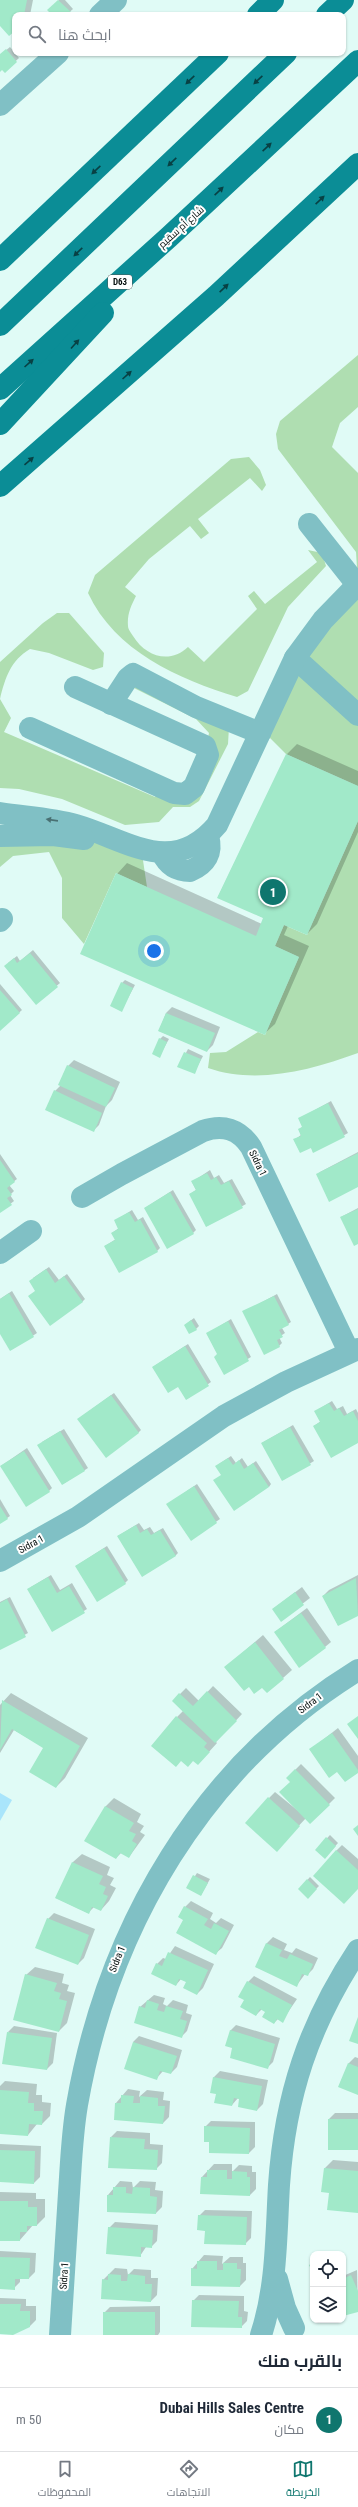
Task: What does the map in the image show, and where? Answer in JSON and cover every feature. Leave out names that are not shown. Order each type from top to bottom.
[{"type":"main road","points":[[261,12],[273,0]]},
{"type":"main road","points":[[330,12],[343,0]]},
{"type":"main road","points":[[0,260],[215,56]]},
{"type":"main road","points":[[0,324],[283,56]]},
{"type":"main road","name":"شارع أم سقيم","points":[[0,389],[239,173],[358,61]]},
{"type":"main road","points":[[0,486],[216,296],[358,164]]},
{"type":"main road","points":[[0,424],[64,356],[169,237]]},
{"type":"street","points":[[103,12],[116,0]]},
{"type":"street","points":[[0,105],[55,56]]},
{"type":"street","points":[[0,836],[52,835],[128,845],[162,853],[182,851],[208,836],[220,819],[295,658],[323,620],[357,586],[310,524]]},
{"type":"street","points":[[295,658],[358,715]]},
{"type":"street","points":[[111,704],[128,678],[133,674],[196,706],[260,733]]},
{"type":"street","points":[[30,728],[174,793],[180,794],[190,791],[207,760],[208,756],[205,746],[111,704],[75,686]]},
{"type":"street","points":[[0,813],[73,824],[128,845]]},
{"type":"street","name":"Sidra 1","points":[[0,1560],[78,1517],[224,1416],[286,1382],[354,1351],[251,1147],[244,1138],[235,1131],[214,1128],[203,1131],[82,1197]]},
{"type":"street","points":[[0,1253],[31,1231]]},
{"type":"street","name":"Sidra 1","points":[[60,2335],[77,2107],[92,2033],[105,1990],[128,1934],[155,1880],[188,1830],[221,1787],[257,1748],[297,1712],[358,1670]]},
{"type":"street","points":[[260,2335],[271,2295],[284,2134],[294,2084],[313,2029],[332,1990],[358,1950]]},
{"type":"street","points":[[274,2264],[280,2294],[300,2332]]},
{"type":"street","points":[[260,2335],[277,2327],[300,2332]]},
{"type":"green space","points":[[358,355],[358,407],[340,423],[332,447],[358,473],[358,786],[286,754],[263,731],[357,568],[356,552],[278,449],[276,434],[280,421]]},
{"type":"green space","points":[[249,457],[260,470],[266,485],[262,491],[250,478],[198,519],[209,533],[201,539],[190,526],[149,559],[125,587],[136,596],[129,614],[128,628],[138,643],[151,653],[166,657],[181,652],[188,647],[204,662],[257,609],[248,596],[254,591],[265,604],[317,562],[308,550],[322,553],[326,566],[288,607],[248,691],[237,697],[215,690],[171,671],[150,660],[131,647],[114,631],[100,613],[88,593],[95,575],[231,459]]},
{"type":"green space","points":[[57,613],[69,613],[104,653],[103,667],[93,670],[49,653],[30,649],[23,653],[13,664],[4,684],[0,699],[0,662],[43,623]]},
{"type":"green space","points":[[127,676],[229,727],[228,744],[199,801],[190,807],[173,807],[159,822],[125,825],[62,799],[19,789],[0,788],[0,699],[11,718],[4,732],[155,797],[163,782],[181,789],[204,758],[209,733],[196,719],[128,685]]},
{"type":"green space","points":[[358,821],[358,1053],[303,1070],[265,1075],[227,1073],[208,1068],[210,1053],[226,1052],[258,1032],[265,1035],[299,957],[275,946],[284,925],[307,935]]},
{"type":"green space","points":[[0,827],[141,847],[147,887],[116,873],[84,944],[62,918],[62,878],[49,852],[13,856],[0,867]]},
{"type":"water","points":[[0,1793],[12,1800],[0,1821]]},
{"type":"building","points":[[0,0],[27,0],[25,12],[12,12],[12,34],[9,36],[0,26]]},
{"type":"building","points":[[58,0],[71,12],[49,12],[47,10]]},
{"type":"building","points":[[6,49],[17,62],[5,73],[2,70],[0,72],[0,54]]},
{"type":"building","points":[[286,754],[358,786],[358,821],[307,935],[284,925],[275,946],[299,957],[265,1035],[80,954],[116,873],[256,936],[263,918],[217,898]]},
{"type":"building","points":[[30,953],[58,987],[36,1005],[4,966],[14,958],[17,963]]},
{"type":"building","points":[[121,982],[133,988],[122,1012],[110,1006]]},
{"type":"building","points":[[0,990],[20,1013],[0,1031]]},
{"type":"building","points":[[166,1013],[215,1033],[207,1052],[158,1031]]},
{"type":"building","points":[[159,1038],[167,1042],[160,1058],[152,1054]]},
{"type":"building","points":[[184,1052],[201,1059],[195,1074],[177,1067]]},
{"type":"building","points":[[67,1065],[115,1088],[106,1107],[58,1085]]},
{"type":"building","points":[[54,1090],[102,1113],[94,1132],[45,1110]]},
{"type":"building","points":[[328,1103],[345,1137],[313,1153],[311,1148],[300,1153],[293,1139],[301,1136],[298,1129],[302,1127],[298,1118]]},
{"type":"building","points":[[358,1153],[358,1187],[329,1202],[316,1174]]},
{"type":"building","points":[[0,1160],[15,1182],[7,1188],[12,1195],[7,1198],[12,1205],[0,1213]]},
{"type":"building","points":[[207,1173],[211,1180],[216,1177],[221,1185],[229,1181],[243,1208],[206,1227],[189,1194],[196,1190],[191,1181]]},
{"type":"building","points":[[170,1192],[194,1234],[167,1249],[144,1208]]},
{"type":"building","points":[[358,1209],[358,1244],[354,1246],[340,1217]]},
{"type":"building","points":[[129,1212],[135,1222],[140,1219],[158,1252],[119,1273],[104,1246],[115,1240],[111,1233],[118,1229],[114,1220]]},
{"type":"building","points":[[46,1269],[55,1283],[64,1276],[83,1302],[50,1326],[28,1296],[35,1291],[29,1281]]},
{"type":"building","points":[[9,1293],[34,1337],[10,1351],[0,1334],[0,1299]]},
{"type":"building","points":[[274,1296],[289,1325],[279,1330],[283,1337],[277,1340],[280,1347],[264,1355],[242,1311]]},
{"type":"building","points":[[191,1320],[197,1330],[189,1334],[184,1325]]},
{"type":"building","points":[[228,1321],[249,1361],[224,1375],[214,1357],[217,1354],[206,1333]]},
{"type":"building","points":[[185,1346],[209,1386],[186,1400],[178,1387],[168,1393],[152,1367]]},
{"type":"building","points":[[111,1395],[139,1433],[106,1458],[77,1419]]},
{"type":"building","points":[[329,1403],[334,1411],[339,1408],[344,1416],[353,1411],[358,1421],[358,1443],[331,1458],[313,1426],[320,1422],[314,1411]]},
{"type":"building","points":[[290,1427],[311,1465],[282,1481],[261,1443]]},
{"type":"building","points":[[60,1431],[85,1471],[62,1485],[37,1445]]},
{"type":"building","points":[[24,1451],[50,1492],[26,1507],[0,1466]]},
{"type":"building","points":[[228,1458],[233,1465],[239,1460],[244,1469],[253,1463],[269,1487],[234,1511],[213,1480],[221,1475],[215,1466]]},
{"type":"building","points":[[194,1486],[217,1523],[191,1541],[166,1504]]},
{"type":"building","points":[[0,1506],[8,1519],[0,1524]]},
{"type":"building","points":[[136,1525],[140,1533],[147,1529],[151,1535],[160,1530],[176,1556],[142,1577],[117,1536]]},
{"type":"building","points":[[104,1548],[126,1584],[97,1602],[75,1566]]},
{"type":"building","points":[[48,1577],[57,1593],[69,1586],[85,1613],[52,1632],[27,1589]]},
{"type":"building","points":[[356,1578],[358,1616],[338,1626],[322,1596]]},
{"type":"building","points":[[295,1592],[304,1605],[281,1622],[272,1609]]},
{"type":"building","points":[[7,1599],[26,1637],[0,1650],[0,1603]]},
{"type":"building","points":[[301,1613],[326,1648],[299,1668],[274,1632]]},
{"type":"building","points":[[255,1642],[284,1679],[267,1693],[262,1688],[254,1694],[249,1687],[244,1691],[224,1667]]},
{"type":"building","points":[[207,1691],[237,1721],[215,1743],[172,1701],[179,1693],[193,1706]]},
{"type":"building","points":[[2,1700],[80,1746],[56,1788],[29,1772],[43,1748],[12,1729],[0,1750]]},
{"type":"building","points":[[176,1716],[207,1743],[204,1747],[210,1752],[198,1765],[193,1761],[188,1767],[181,1761],[176,1767],[151,1746]]},
{"type":"building","points":[[358,1716],[358,1739],[347,1724]]},
{"type":"building","points":[[332,1733],[358,1770],[358,1773],[345,1782],[337,1772],[329,1778],[309,1749]]},
{"type":"building","points":[[295,1769],[330,1805],[310,1824],[279,1792],[290,1782],[286,1778]]},
{"type":"building","points":[[268,1797],[300,1826],[277,1852],[245,1823]]},
{"type":"building","points":[[105,1806],[134,1823],[129,1831],[136,1834],[132,1841],[137,1844],[129,1858],[120,1853],[116,1859],[84,1841]]},
{"type":"building","points":[[358,1825],[358,1836],[353,1829]]},
{"type":"building","points":[[326,1837],[336,1846],[325,1859],[315,1850]]},
{"type":"building","points":[[336,1850],[358,1870],[358,1889],[344,1904],[313,1876]]},
{"type":"building","points":[[72,1862],[103,1876],[99,1884],[106,1887],[103,1894],[108,1896],[101,1911],[92,1907],[89,1914],[55,1898]]},
{"type":"building","points":[[193,1875],[208,1883],[201,1896],[186,1888]]},
{"type":"building","points":[[307,1879],[317,1889],[308,1899],[298,1889]]},
{"type":"building","points":[[184,1906],[208,1919],[204,1925],[211,1929],[214,1923],[229,1931],[216,1955],[176,1933],[183,1920],[178,1917]]},
{"type":"building","points":[[47,1918],[89,1935],[78,1965],[35,1948]]},
{"type":"building","points":[[266,1943],[282,1950],[279,1956],[287,1959],[290,1954],[313,1964],[308,1976],[302,1974],[297,1987],[255,1967]]},
{"type":"building","points":[[168,1952],[208,1970],[197,1995],[183,1988],[186,1982],[179,1979],[176,1986],[151,1974],[156,1963],[162,1966]]},
{"type":"building","points":[[25,1974],[57,1983],[54,1991],[61,1993],[59,1999],[67,2001],[59,2032],[13,2020]]},
{"type":"building","points":[[247,1981],[292,2005],[283,2023],[277,2019],[274,2024],[262,2017],[265,2012],[260,2009],[256,2016],[240,2007],[244,2000],[238,1997]]},
{"type":"building","points":[[147,2000],[159,2004],[157,2010],[164,2012],[166,2006],[183,2011],[180,2019],[187,2021],[182,2038],[134,2023],[139,2006],[145,2008]]},
{"type":"building","points":[[358,2017],[358,2044],[349,2041]]},
{"type":"building","points":[[230,2030],[275,2044],[268,2069],[230,2058],[232,2048],[225,2046]]},
{"type":"building","points":[[7,2032],[52,2038],[47,2070],[2,2064]]},
{"type":"building","points":[[133,2042],[177,2056],[171,2074],[160,2071],[157,2080],[124,2069]]},
{"type":"building","points":[[348,2063],[358,2067],[358,2095],[338,2087]]},
{"type":"building","points":[[213,2077],[262,2086],[257,2111],[238,2107],[239,2099],[234,2098],[232,2106],[214,2103],[216,2094],[210,2093]]},
{"type":"building","points":[[0,2090],[29,2092],[28,2103],[34,2103],[34,2111],[43,2111],[42,2125],[29,2124],[28,2136],[0,2134]]},
{"type":"building","points":[[121,2095],[134,2096],[133,2103],[140,2103],[140,2096],[158,2098],[158,2106],[165,2106],[163,2124],[114,2120],[115,2103],[121,2103]]},
{"type":"building","points":[[328,2119],[358,2119],[358,2150],[328,2150]]},
{"type":"building","points":[[204,2126],[250,2128],[249,2154],[209,2153],[209,2142],[204,2142]]},
{"type":"building","points":[[110,2137],[145,2139],[144,2149],[158,2150],[157,2170],[108,2168]]},
{"type":"building","points":[[0,2150],[35,2151],[34,2184],[0,2182]]},
{"type":"building","points":[[324,2168],[358,2171],[358,2213],[327,2210],[329,2193],[321,2192]]},
{"type":"building","points":[[207,2170],[227,2170],[227,2179],[232,2179],[232,2171],[247,2172],[247,2177],[250,2177],[250,2196],[200,2194],[201,2177],[207,2177]]},
{"type":"building","points":[[113,2187],[126,2187],[126,2193],[132,2194],[133,2187],[150,2188],[150,2196],[157,2197],[156,2214],[107,2212],[107,2195],[113,2195]]},
{"type":"building","points":[[0,2201],[28,2201],[28,2207],[37,2207],[37,2226],[27,2226],[27,2232],[20,2232],[20,2241],[0,2241]]},
{"type":"building","points":[[198,2215],[247,2217],[246,2245],[204,2244],[205,2231],[197,2230]]},
{"type":"building","points":[[108,2227],[153,2230],[152,2248],[141,2247],[141,2257],[106,2254]]},
{"type":"building","points":[[0,2257],[30,2258],[29,2279],[15,2279],[15,2290],[0,2289]]},
{"type":"building","points":[[197,2261],[217,2261],[217,2270],[223,2270],[223,2263],[237,2263],[237,2269],[241,2269],[240,2287],[191,2286],[191,2268],[197,2269]]},
{"type":"building","points":[[108,2274],[121,2275],[121,2281],[127,2281],[128,2274],[145,2276],[145,2284],[152,2284],[151,2302],[101,2299],[102,2279],[108,2280]]},
{"type":"building","points":[[351,2275],[358,2291],[358,2312],[346,2315],[346,2287],[346,2278]]},
{"type":"building","points":[[192,2300],[239,2301],[238,2317],[242,2317],[242,2328],[191,2327]]},
{"type":"building","points":[[0,2304],[21,2304],[20,2311],[30,2311],[30,2327],[13,2335],[0,2334]]},
{"type":"building","points":[[103,2312],[155,2312],[155,2335],[103,2335]]},
{"type":"place","name":"Dubai Hills Sales Centre","points":[[273,892]]}]
